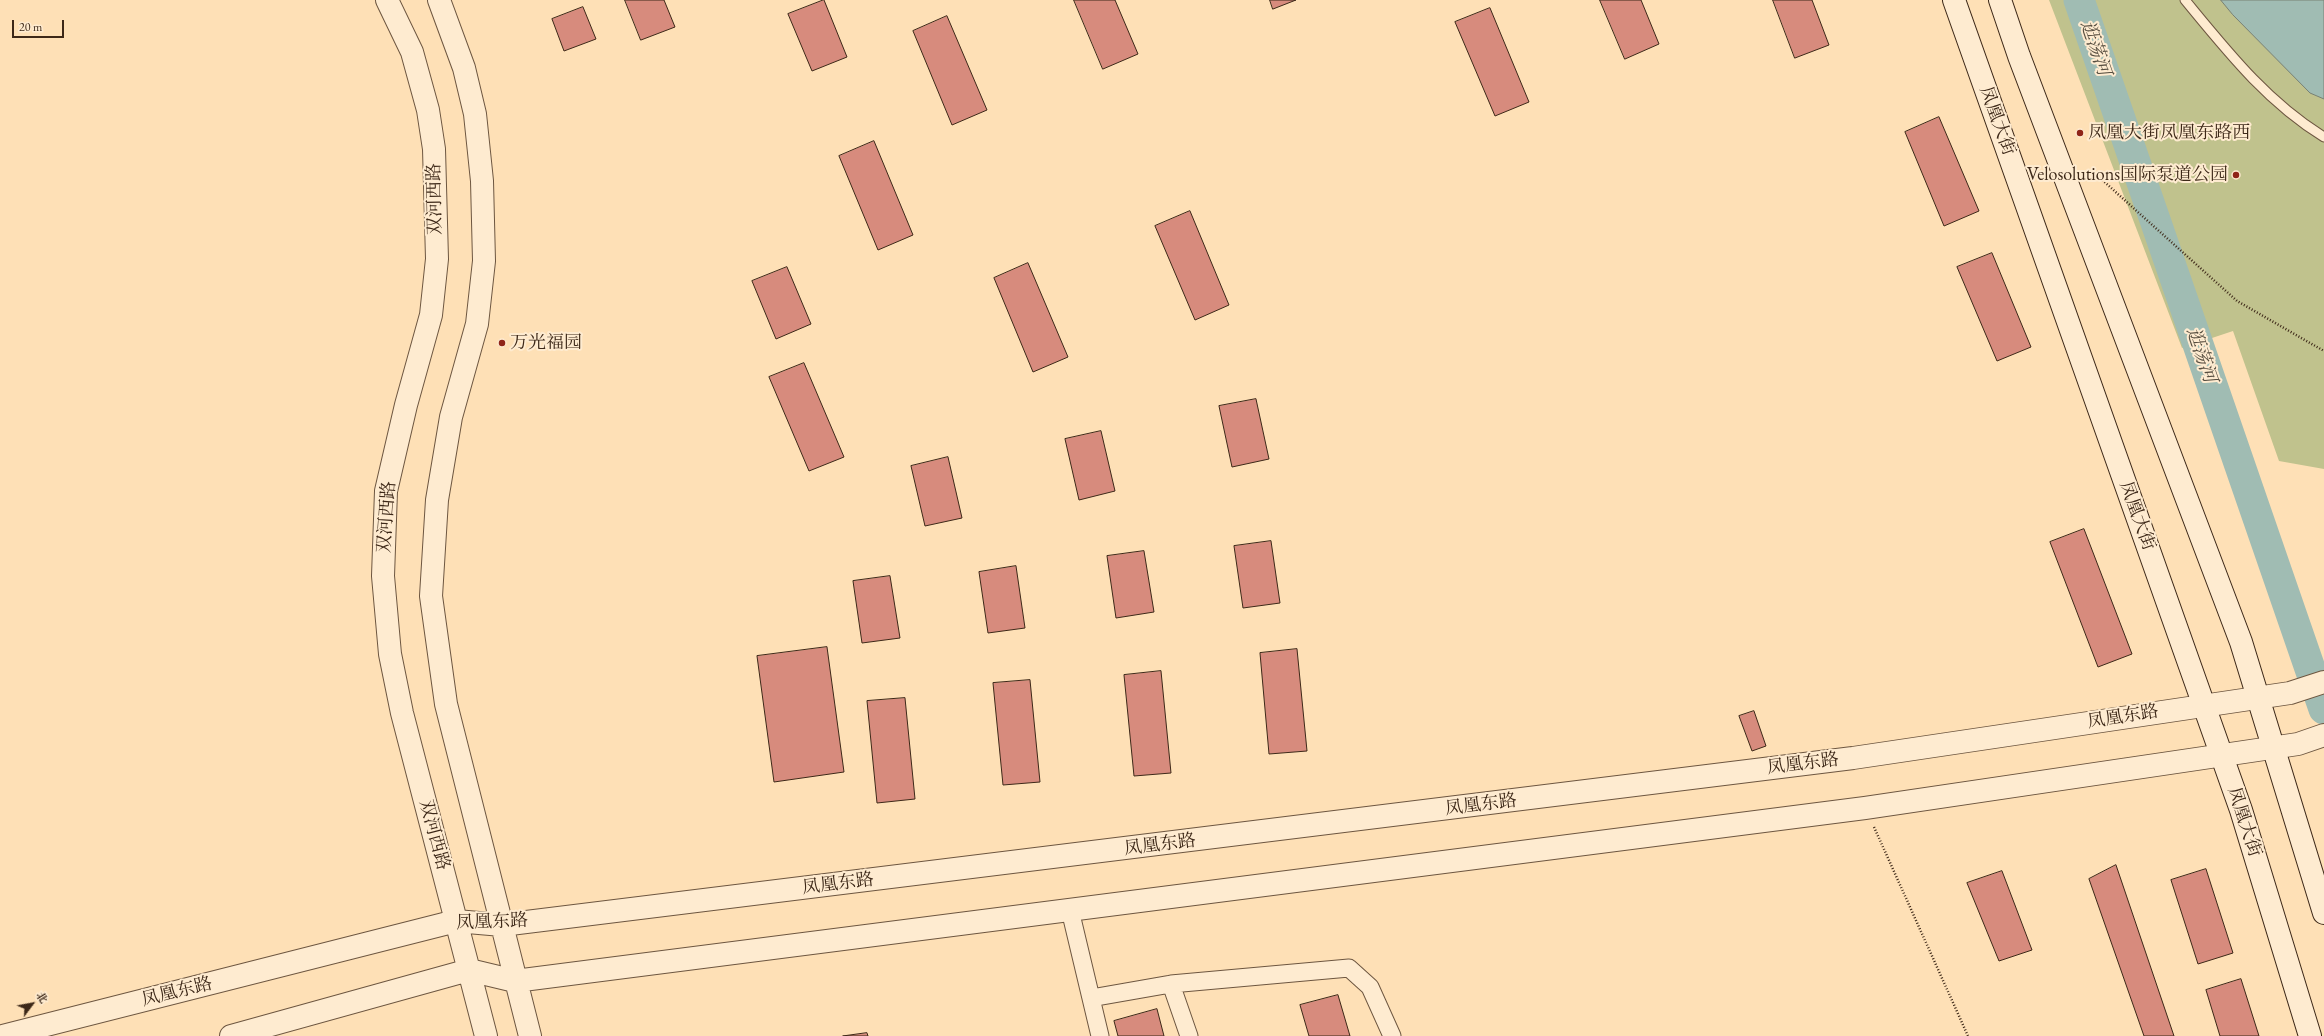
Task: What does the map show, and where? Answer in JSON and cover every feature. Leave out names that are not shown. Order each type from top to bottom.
[{"type":"street","name":"双河西路","points":[[387,0],[412,52],[428,110],[434,149],[437,259],[431,315],[406,405],[386,491],[383,576],[390,654],[402,713],[486,1036]]},
{"type":"street","points":[[439,0],[464,68],[475,114],[482,181],[484,261],[478,324],[452,417],[437,500],[431,596],[446,704],[502,924],[514,981],[530,1036]]},
{"type":"street","name":"凤凰大街","points":[[1954,0],[2222,754],[2241,810],[2310,1036]]},
{"type":"street","points":[[2000,0],[2019,56],[2241,642],[2324,913]]},
{"type":"street","name":"凤凰东路","points":[[3,1036],[456,921],[502,924],[1852,758],[2290,693],[2324,682]]},
{"type":"street","points":[[231,1036],[252,1033],[469,970],[514,981],[1865,808],[2222,754],[2298,744],[2324,735]]},
{"type":"street","points":[[1070,910],[1100,1036]]},
{"type":"street","points":[[1091,998],[1171,984],[1349,968],[1370,987],[1392,1036]]},
{"type":"street","points":[[1171,984],[1189,1036]]},
{"type":"lane","points":[[2185,0],[2241,68],[2276,102],[2324,137]]},
{"type":"path","points":[[2100,178],[2237,302],[2324,350]]},
{"type":"path","points":[[1865,808],[1968,1036]]},
{"type":"green space","points":[[2049,0],[2324,0],[2324,469],[2279,461],[2233,331],[2182,348]]},
{"type":"water","points":[[2221,0],[2324,0],[2324,99],[2310,93],[2233,15]]},
{"type":"building","points":[[625,0],[664,0],[675,27],[641,40]]},
{"type":"building","points":[[824,0],[847,57],[812,71],[788,14]]},
{"type":"building","points":[[1074,0],[1115,0],[1138,54],[1103,69]]},
{"type":"building","points":[[1270,0],[1296,0],[1273,9]]},
{"type":"building","points":[[1600,0],[1641,0],[1659,44],[1625,59]]},
{"type":"building","points":[[1773,0],[1812,0],[1829,45],[1795,58]]},
{"type":"building","points":[[583,7],[596,39],[564,51],[552,19]]},
{"type":"building","points":[[1490,8],[1529,102],[1495,116],[1455,22]]},
{"type":"building","points":[[947,16],[987,110],[952,125],[913,31]]},
{"type":"building","points":[[1939,117],[1979,211],[1944,226],[1905,132]]},
{"type":"building","points":[[874,141],[913,235],[878,250],[839,156]]},
{"type":"building","points":[[1190,211],[1229,305],[1195,320],[1155,226]]},
{"type":"building","points":[[1992,253],[2031,347],[1997,361],[1957,267]]},
{"type":"building","points":[[1028,263],[1068,357],[1033,372],[994,278]]},
{"type":"building","points":[[787,267],[811,324],[776,339],[752,281]]},
{"type":"building","points":[[804,363],[844,457],[809,471],[769,377]]},
{"type":"building","points":[[1256,399],[1269,459],[1232,467],[1219,406]]},
{"type":"building","points":[[1101,431],[1115,491],[1079,500],[1065,439]]},
{"type":"building","points":[[948,457],[962,518],[925,526],[911,466]]},
{"type":"building","points":[[2084,529],[2132,654],[2098,667],[2050,542]]},
{"type":"building","points":[[1271,541],[1280,603],[1243,608],[1234,546]]},
{"type":"building","points":[[1144,551],[1154,612],[1116,618],[1107,556]]},
{"type":"building","points":[[1016,566],[1025,628],[988,633],[979,572]]},
{"type":"building","points":[[890,576],[900,638],[862,643],[853,581]]},
{"type":"building","points":[[827,647],[844,772],[774,782],[757,656]]},
{"type":"building","points":[[1297,649],[1307,751],[1269,754],[1260,653]]},
{"type":"building","points":[[1161,671],[1171,773],[1134,776],[1124,675]]},
{"type":"building","points":[[1030,680],[1040,782],[1003,785],[993,683]]},
{"type":"building","points":[[905,698],[915,799],[877,803],[867,701]]},
{"type":"building","points":[[1754,711],[1766,746],[1752,751],[1739,716]]},
{"type":"building","points":[[2116,865],[2174,1036],[2144,1036],[2089,879]]},
{"type":"building","points":[[2206,869],[2233,953],[2198,964],[2171,880]]},
{"type":"building","points":[[2002,871],[2032,950],[1999,961],[1967,883]]},
{"type":"building","points":[[2241,979],[2259,1036],[2220,1036],[2206,990]]},
{"type":"building","points":[[1338,995],[1350,1036],[1309,1036],[1300,1005]]},
{"type":"building","points":[[1157,1009],[1164,1036],[1118,1036],[1114,1021]]},
{"type":"building","points":[[867,1033],[868,1036],[843,1036]]},
{"type":"waterway","name":"逛荡河","points":[[2079,0],[2324,709]]},
{"type":"place","name":"凤凰大街凤凰东路西","points":[[2080,133]]},
{"type":"place","name":"Velosolutions国际泵道公园","points":[[2236,175]]},
{"type":"place","name":"万光福园","points":[[502,343]]}]
